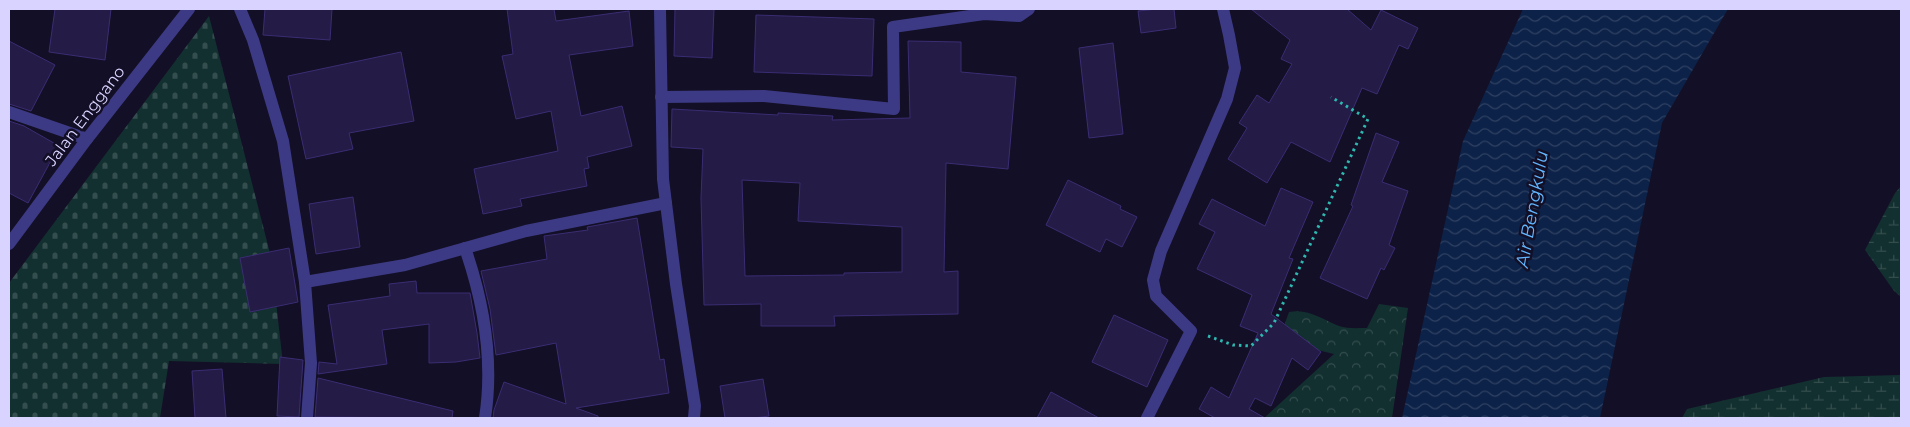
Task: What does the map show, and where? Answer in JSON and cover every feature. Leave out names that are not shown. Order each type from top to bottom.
[{"type":"street","name":"Jalan Enggano","points":[[9,244],[87,139],[189,9]]},
{"type":"street","points":[[240,9],[253,40],[283,141],[305,282],[311,363],[307,418]]},
{"type":"street","points":[[660,9],[663,179],[676,284],[695,406],[694,418]]},
{"type":"street","points":[[661,97],[764,96],[894,108],[893,27],[984,14],[1019,16],[1029,9]]},
{"type":"street","points":[[1146,418],[1191,331],[1156,296],[1153,280],[1161,251],[1226,99],[1235,68],[1230,35],[1223,9]]},
{"type":"street","points":[[9,112],[87,139]]},
{"type":"street","points":[[305,282],[405,265],[526,231],[666,204]]},
{"type":"street","points":[[465,248],[477,283],[488,340],[485,418]]},
{"type":"path","points":[[1191,331],[1234,345],[1251,346],[1274,323],[1368,120],[1331,96]]},
{"type":"green space","points":[[209,16],[271,257],[283,364],[169,361],[160,418],[9,418],[9,283]]},
{"type":"green space","points":[[1901,186],[1901,297],[1894,291],[1865,250],[1895,193]]},
{"type":"green space","points":[[1379,304],[1408,308],[1392,418],[1264,418],[1334,354],[1301,346],[1284,326],[1289,312],[1309,313],[1342,327],[1367,328]]},
{"type":"green space","points":[[1901,375],[1901,418],[1682,418],[1687,409],[1824,377]]},
{"type":"water","name":"Air Bengkulu","points":[[1523,9],[1728,9],[1662,123],[1600,418],[1402,418],[1463,141]]},
{"type":"building","points":[[55,9],[111,9],[105,60],[49,52]]},
{"type":"building","points":[[265,9],[332,9],[330,40],[263,35]]},
{"type":"building","points":[[507,9],[554,9],[556,21],[629,11],[633,46],[569,55],[581,116],[622,106],[632,146],[587,157],[589,168],[584,169],[587,186],[520,199],[522,206],[483,214],[474,169],[558,151],[551,111],[516,119],[502,56],[513,54]]},
{"type":"building","points":[[675,9],[714,9],[712,58],[674,56]]},
{"type":"building","points":[[1174,9],[1176,28],[1141,33],[1138,11]]},
{"type":"building","points":[[1251,9],[1347,9],[1371,30],[1381,10],[1418,28],[1408,49],[1399,45],[1377,94],[1362,88],[1330,162],[1291,142],[1267,183],[1228,159],[1247,128],[1239,123],[1257,95],[1269,103],[1292,64],[1281,59],[1290,40]]},
{"type":"building","points":[[756,15],[874,19],[872,76],[754,72]]},
{"type":"building","points":[[9,41],[55,65],[31,111],[9,104]]},
{"type":"building","points":[[908,41],[961,42],[961,72],[1016,77],[1008,169],[946,163],[944,272],[958,271],[958,314],[834,316],[835,326],[761,326],[761,304],[704,305],[701,198],[703,149],[671,147],[672,109],[833,116],[832,120],[910,118]],"holes":[[[742,180],[800,183],[798,221],[902,227],[902,272],[844,273],[844,275],[745,276]]]},
{"type":"building","points":[[1113,43],[1123,134],[1089,138],[1079,48]]},
{"type":"building","points":[[401,52],[414,121],[349,133],[353,149],[306,159],[288,76]]},
{"type":"building","points":[[9,121],[24,126],[59,146],[28,203],[9,193]]},
{"type":"building","points":[[1376,133],[1399,142],[1382,182],[1408,191],[1389,245],[1395,248],[1384,270],[1381,268],[1367,299],[1320,278],[1353,206],[1351,205]]},
{"type":"building","points":[[1068,180],[1121,206],[1120,209],[1137,217],[1122,247],[1106,239],[1100,252],[1046,225]]},
{"type":"building","points":[[1281,188],[1313,202],[1289,258],[1293,259],[1271,314],[1321,352],[1308,370],[1292,358],[1271,406],[1255,398],[1249,409],[1265,418],[1215,418],[1199,409],[1211,387],[1229,398],[1258,333],[1240,326],[1252,295],[1197,269],[1215,232],[1199,224],[1212,199],[1265,226]]},
{"type":"building","points":[[353,197],[360,247],[316,254],[309,204]]},
{"type":"building","points":[[637,218],[660,360],[664,359],[669,393],[576,408],[598,416],[598,418],[493,418],[504,382],[566,404],[556,343],[496,355],[490,309],[481,271],[547,259],[544,236],[588,230],[587,227]]},
{"type":"building","points":[[289,248],[298,302],[250,312],[240,258]]},
{"type":"building","points":[[416,281],[417,293],[470,293],[480,358],[456,362],[429,363],[429,324],[382,330],[387,364],[318,374],[319,362],[337,364],[328,305],[390,296],[389,284]]},
{"type":"building","points":[[1114,315],[1168,340],[1147,387],[1092,362]]},
{"type":"building","points":[[280,357],[303,360],[299,417],[277,416]]},
{"type":"building","points":[[222,369],[226,418],[195,418],[192,371]]},
{"type":"building","points":[[318,378],[453,411],[452,418],[315,417]]},
{"type":"building","points":[[763,379],[769,416],[725,418],[720,386]]},
{"type":"building","points":[[1051,392],[1099,418],[1037,418]]}]
